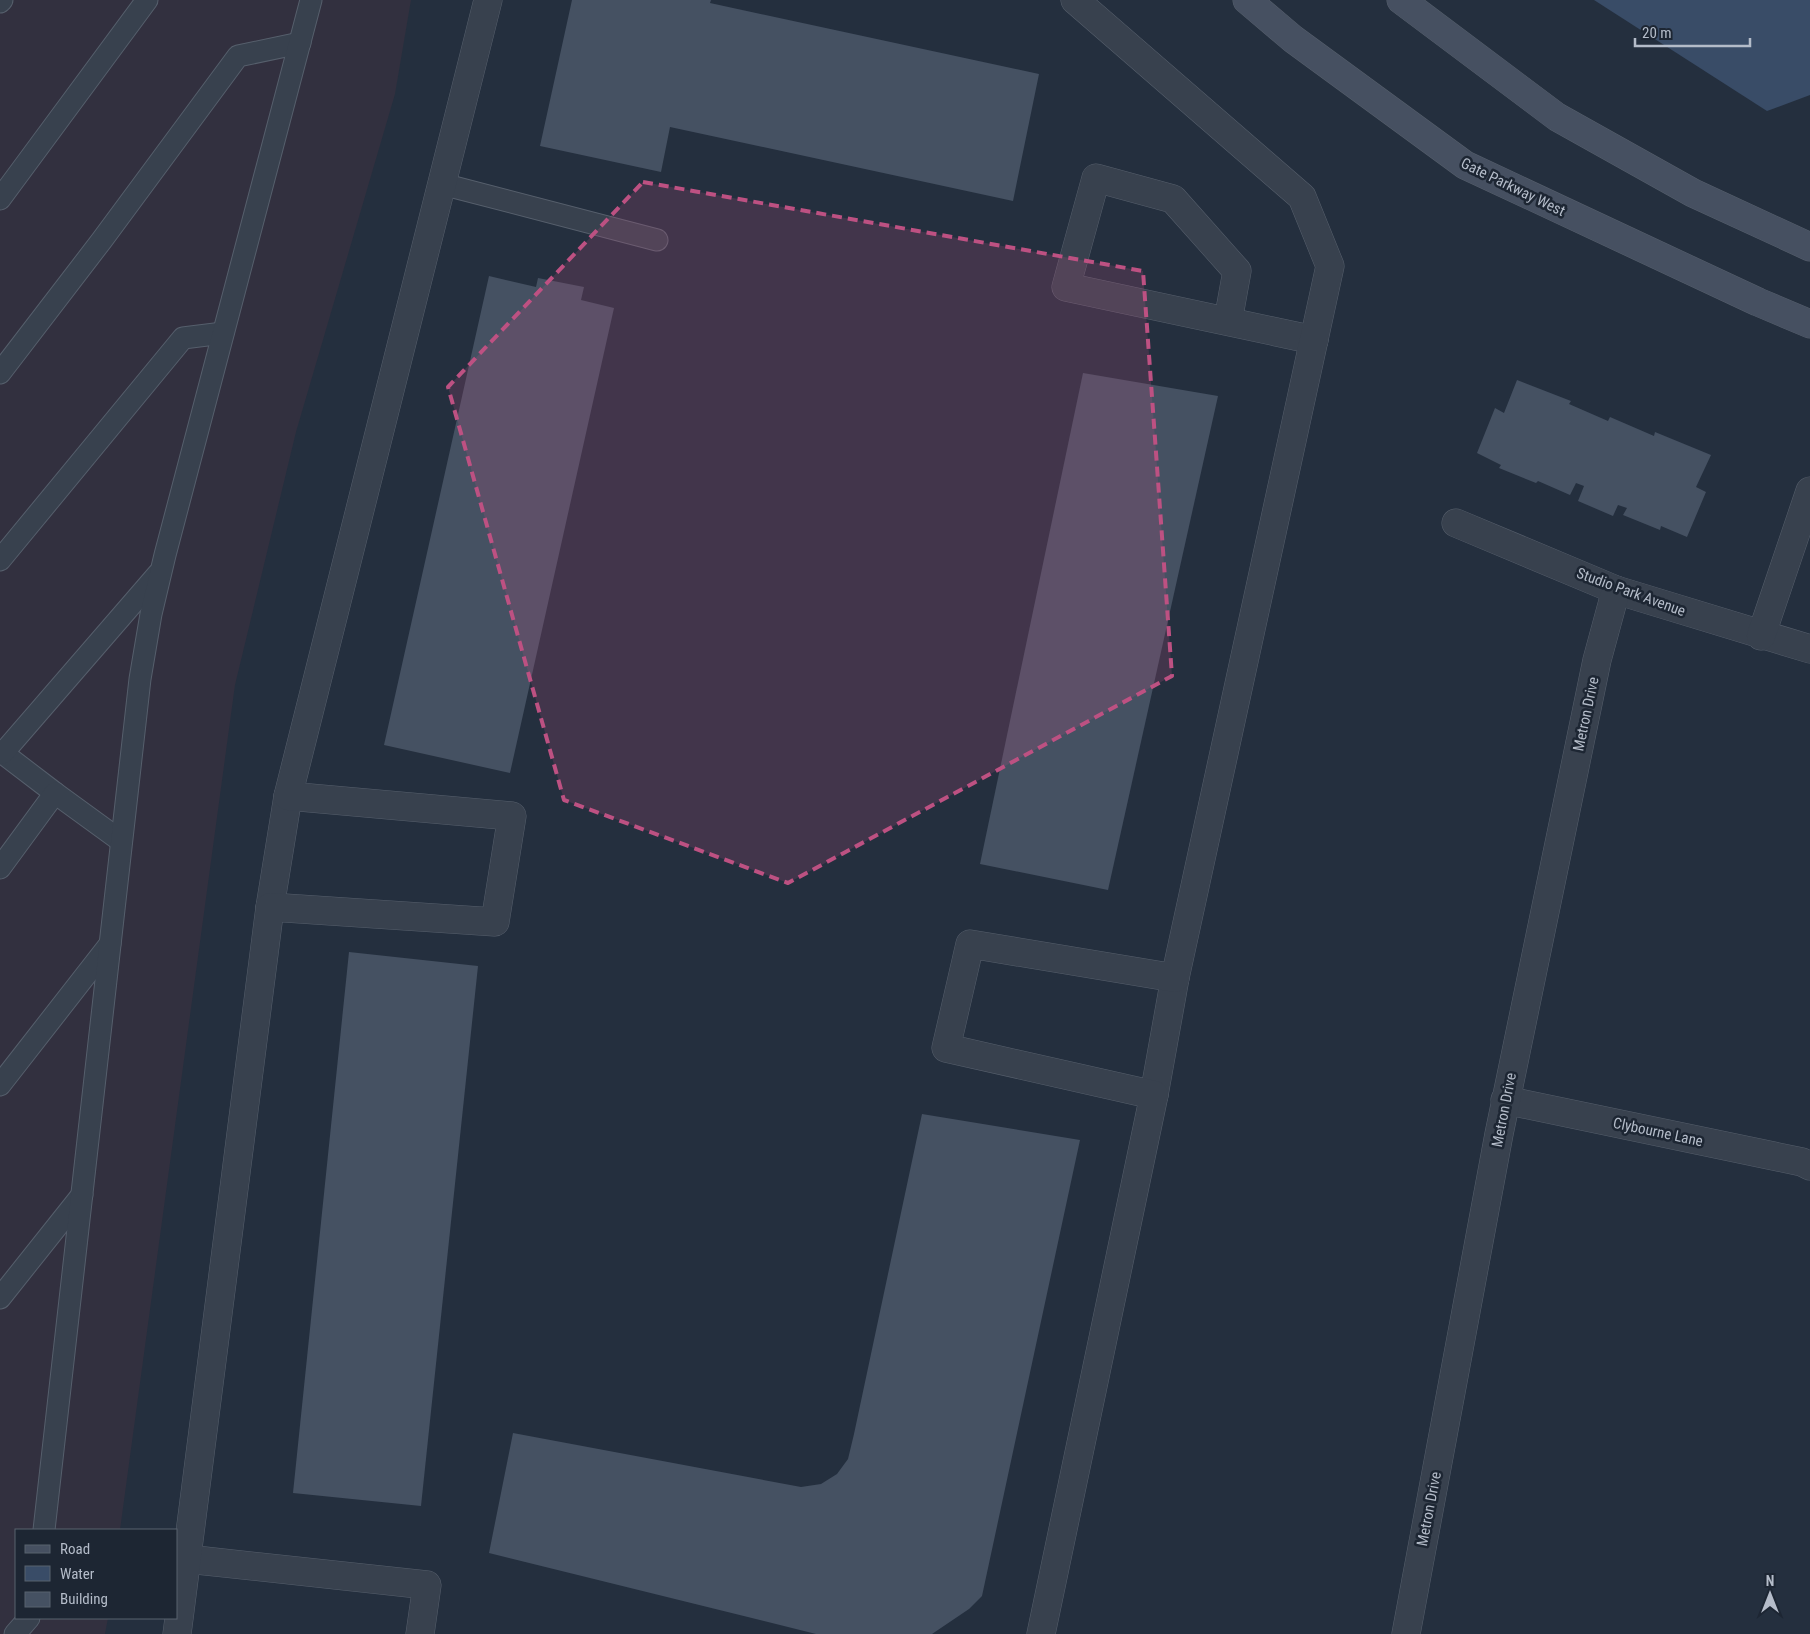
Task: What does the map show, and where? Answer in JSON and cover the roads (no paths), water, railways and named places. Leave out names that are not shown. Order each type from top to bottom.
[{"type":"main road","name":"Gate Parkway West","points":[[1247,0],[1294,39],[1464,166],[1758,302],[1810,324]]},
{"type":"main road","points":[[1402,0],[1557,117],[1693,193],[1810,247]]},
{"type":"street","points":[[177,1634],[270,906],[288,796],[488,0]]},
{"type":"street","points":[[1041,1634],[1154,1095],[1175,978],[1330,266],[1302,197],[1075,0]]},
{"type":"street","points":[[1228,321],[1237,271],[1173,199],[1096,178],[1066,288],[1314,340]]},
{"type":"street","points":[[1761,636],[1810,491]]},
{"type":"street","name":"Studio Park Avenue","points":[[1456,523],[1616,590],[1761,636],[1810,649]]},
{"type":"street","name":"Metron Drive","points":[[1406,1634],[1505,1100],[1595,670],[1616,590]]},
{"type":"street","points":[[270,906],[495,922],[512,816],[288,796]]},
{"type":"street","points":[[1154,1095],[946,1048],[970,944],[1175,978]]},
{"type":"street","name":"Clybourne Lane","points":[[1505,1100],[1802,1162],[1810,1166]]},
{"type":"street","points":[[187,1559],[427,1585],[420,1634]]},
{"type":"lane","points":[[0,199],[146,0]]},
{"type":"lane","points":[[44,1529],[140,679],[151,614],[311,0]]},
{"type":"lane","points":[[0,373],[102,240],[238,56],[300,43]]},
{"type":"lane","points":[[442,184],[657,240]]},
{"type":"lane","points":[[0,560],[183,338],[223,333]]},
{"type":"lane","points":[[122,841],[1,752],[161,571]]},
{"type":"lane","points":[[0,868],[55,793]]},
{"type":"lane","points":[[0,1085],[110,944]]},
{"type":"lane","points":[[0,1298],[82,1195]]},
{"type":"lane","points":[[16,1634],[28,1619]]},
{"type":"water","points":[[1594,0],[1810,0],[1810,95],[1767,111]]}]
